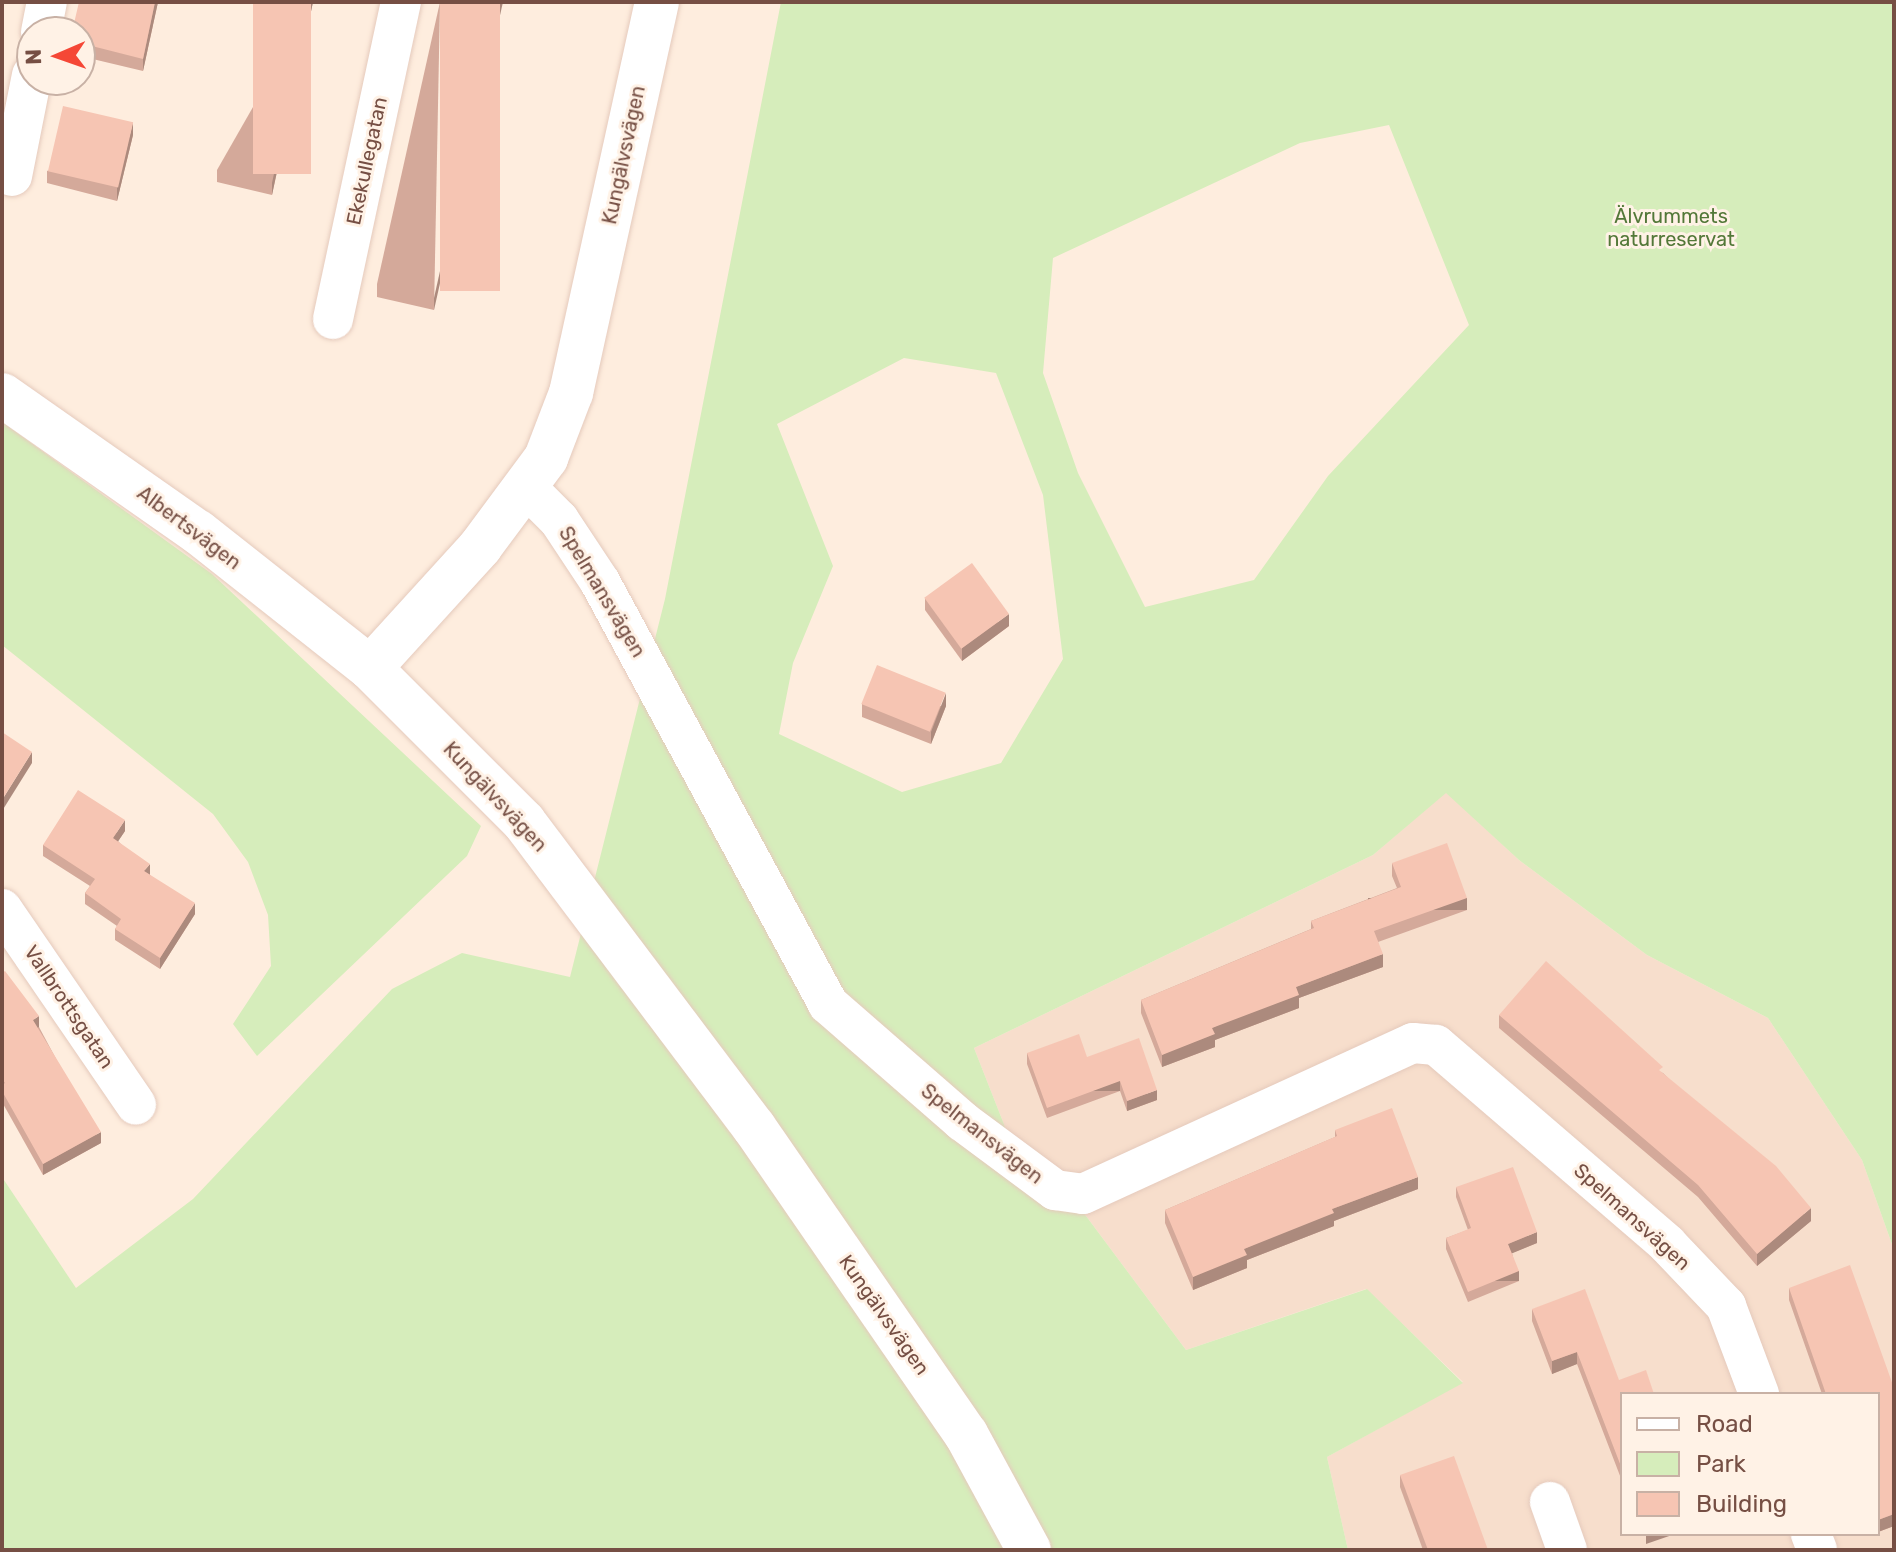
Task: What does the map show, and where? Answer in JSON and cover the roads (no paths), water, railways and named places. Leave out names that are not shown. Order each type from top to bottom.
[{"type":"street","name":"Ekekullegatan","points":[[333,319],[401,2]]},
{"type":"street","name":"Kungälvsvägen","points":[[657,2],[571,393],[546,458],[528,489],[370,668],[524,822],[754,1127],[966,1434],[1029,1550]]},
{"type":"street","points":[[12,176],[28,96]]},
{"type":"street","name":"Albertsvägen","points":[[2,395],[198,532],[370,668]]},
{"type":"street","name":"Spelmansvägen","points":[[528,489],[559,520],[600,582],[828,1004],[962,1121],[1055,1190],[1083,1194],[1413,1043],[1436,1045],[1667,1244],[1726,1306],[1758,1392]]},
{"type":"street","name":"Vallbrottsgatan","points":[[2,909],[136,1105]]},
{"type":"street","points":[[1550,1502],[1567,1550]]},
{"type":"park label","name":"Älvrummets naturreservat","points":[[1671,228]]}]
